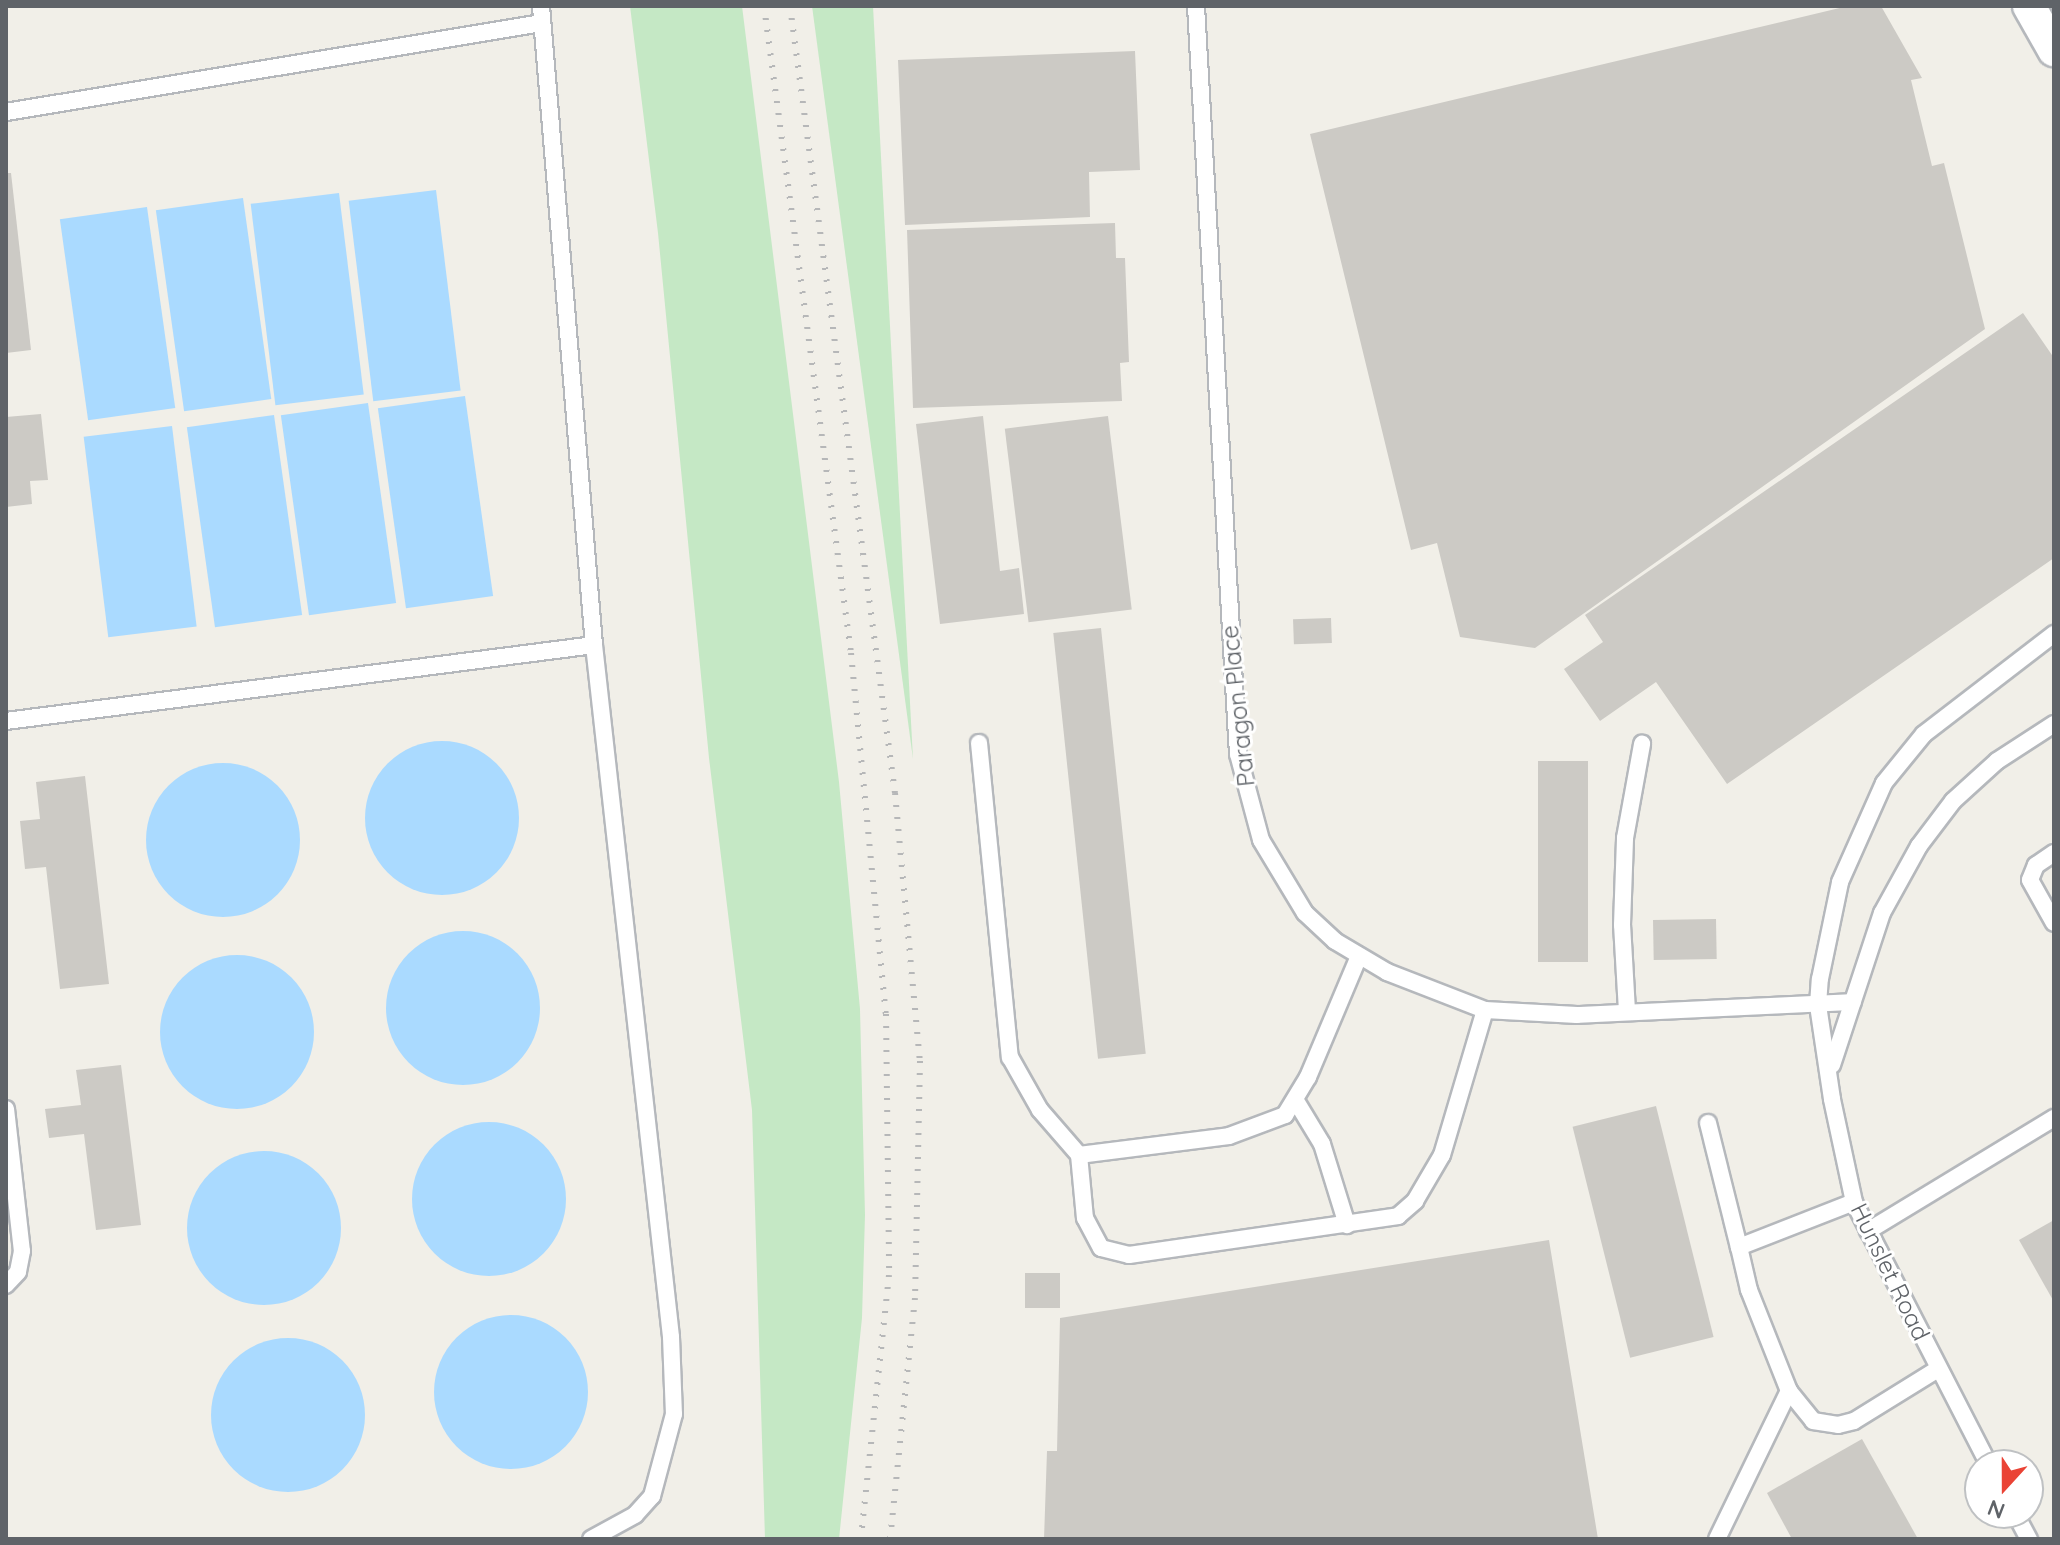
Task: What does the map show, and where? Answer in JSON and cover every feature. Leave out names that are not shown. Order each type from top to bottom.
[{"type":"street","points":[[2029,6],[2054,50]]},
{"type":"lane","name":"Paragon Place","points":[[1196,6],[1202,196],[1238,754],[1261,840],[1289,889],[1305,913],[1359,956],[1485,1010],[1627,1011],[1853,1002]]},
{"type":"lane","points":[[6,112],[541,14],[594,645],[671,1337],[674,1414],[652,1496],[635,1515],[591,1539]]},
{"type":"lane","name":"Hunslet Road","points":[[1980,1449],[1854,1202],[1842,1160],[1831,1066],[1818,1005],[1823,946],[1840,882],[1884,783],[1924,734],[2054,634]]},
{"type":"lane","points":[[6,721],[594,645]]},
{"type":"lane","name":"Hunslet Road","points":[[1831,1066],[1882,913],[1919,846],[1953,801],[1997,761],[2054,724]]},
{"type":"lane","points":[[979,743],[1010,1057],[1034,1102],[1079,1155],[1085,1218],[1094,1240],[1112,1252],[1129,1255],[1398,1216],[1424,1188],[1462,1100],[1485,1010]]},
{"type":"lane","points":[[1627,1011],[1622,925],[1625,838],[1642,744]]},
{"type":"lane","points":[[2054,853],[2036,865],[2030,880],[2054,923]]},
{"type":"lane","points":[[1079,1155],[1229,1136],[1271,1123],[1296,1101],[1359,956]]},
{"type":"lane","points":[[1296,1101],[1322,1144],[1347,1225]]},
{"type":"lane","points":[[6,1109],[22,1251],[18,1272],[6,1285]]},
{"type":"lane","points":[[1868,1231],[2054,1118]]},
{"type":"lane","points":[[1708,1123],[1758,1314],[1789,1391],[1813,1421],[1838,1425],[1854,1421],[1938,1369]]},
{"type":"lane","points":[[1739,1247],[1854,1202]]},
{"type":"lane","points":[[1717,1539],[1789,1391]]},
{"type":"green space","points":[[630,6],[742,6],[839,782],[860,1009],[865,1215],[862,1318],[839,1539],[765,1539],[752,1110],[709,758],[658,233]]},
{"type":"green space","points":[[812,6],[873,6],[913,759]]},
{"type":"water","points":[[436,190],[461,390],[373,401],[349,201]]},
{"type":"water","points":[[339,193],[364,394],[275,405],[251,204]]},
{"type":"water","points":[[243,198],[271,399],[184,411],[156,210]]},
{"type":"water","points":[[147,207],[175,408],[88,420],[60,219]]},
{"type":"water","points":[[465,396],[493,596],[406,608],[378,408]]},
{"type":"water","points":[[368,403],[396,603],[309,615],[281,415]]},
{"type":"water","points":[[274,415],[302,615],[215,627],[187,427]]},
{"type":"water","points":[[172,426],[197,626],[108,637],[84,437]]},
{"type":"water","points":[[442,741],[472,747],[497,763],[513,788],[519,818],[513,848],[497,873],[472,889],[442,895],[412,889],[387,873],[371,848],[365,818],[371,788],[387,763],[412,747]]},
{"type":"water","points":[[223,763],[253,769],[278,785],[294,810],[300,840],[294,870],[278,895],[253,911],[223,917],[193,911],[168,895],[152,870],[146,840],[152,810],[168,785],[193,769]]},
{"type":"water","points":[[463,931],[493,937],[518,953],[534,978],[540,1008],[534,1038],[518,1063],[493,1079],[463,1085],[433,1079],[408,1063],[392,1038],[386,1008],[392,978],[408,953],[433,937]]},
{"type":"water","points":[[237,955],[267,961],[292,977],[308,1002],[314,1032],[308,1062],[292,1087],[267,1103],[237,1109],[207,1103],[182,1087],[166,1062],[160,1032],[166,1002],[182,977],[207,961]]},
{"type":"water","points":[[489,1122],[519,1128],[544,1144],[560,1169],[566,1199],[560,1229],[544,1254],[519,1270],[489,1276],[459,1270],[434,1254],[418,1229],[412,1199],[418,1169],[434,1144],[459,1128]]},
{"type":"water","points":[[264,1151],[293,1157],[318,1174],[335,1199],[341,1228],[335,1257],[318,1282],[293,1299],[264,1305],[235,1299],[210,1282],[193,1257],[187,1228],[193,1199],[210,1174],[235,1157]]},
{"type":"water","points":[[511,1315],[541,1321],[566,1337],[582,1362],[588,1392],[582,1422],[566,1447],[541,1463],[511,1469],[481,1463],[456,1447],[440,1422],[434,1392],[440,1362],[456,1337],[481,1321]]},
{"type":"water","points":[[288,1338],[317,1344],[342,1361],[359,1386],[365,1415],[359,1444],[342,1469],[317,1486],[288,1492],[259,1486],[234,1469],[217,1444],[211,1415],[217,1386],[234,1361],[259,1344]]},
{"type":"building","points":[[1848,6],[1881,6],[1922,78],[1911,80],[1932,166],[1944,163],[1985,329],[1535,648],[1460,637],[1437,543],[1411,550],[1310,134]]},
{"type":"building","points":[[1135,51],[1140,170],[1089,172],[1090,217],[905,225],[898,60]]},
{"type":"building","points":[[6,173],[11,173],[31,350],[6,353]]},
{"type":"building","points":[[1115,223],[1116,258],[1125,258],[1129,362],[1120,363],[1122,401],[913,408],[907,230]]},
{"type":"building","points":[[2023,313],[2054,358],[2054,558],[1727,784],[1656,682],[1600,721],[1564,669],[1603,642],[1585,615]]},
{"type":"building","points":[[41,414],[48,480],[30,481],[32,504],[6,507],[6,417]]},
{"type":"building","points":[[983,416],[1000,571],[1019,568],[1024,614],[940,624],[916,424]]},
{"type":"building","points":[[1108,416],[1132,610],[1029,622],[1005,429]]},
{"type":"building","points":[[1331,618],[1332,643],[1294,644],[1293,619]]},
{"type":"building","points":[[1101,628],[1146,1054],[1098,1059],[1053,633]]},
{"type":"building","points":[[1538,761],[1588,761],[1588,962],[1538,962]]},
{"type":"building","points":[[85,776],[109,984],[60,989],[46,867],[25,869],[20,821],[40,819],[36,782]]},
{"type":"building","points":[[1716,919],[1717,959],[1654,960],[1653,920]]},
{"type":"building","points":[[121,1065],[141,1225],[96,1230],[84,1134],[49,1138],[45,1109],[81,1105],[76,1070]]},
{"type":"building","points":[[1656,1106],[1714,1337],[1630,1358],[1573,1127]]},
{"type":"building","points":[[2054,1220],[2054,1302],[2019,1240]]},
{"type":"building","points":[[1549,1240],[1598,1539],[1044,1539],[1047,1451],[1057,1451],[1060,1318]]},
{"type":"building","points":[[1025,1273],[1060,1273],[1060,1308],[1025,1308]]},
{"type":"building","points":[[1862,1439],[1918,1539],[1792,1539],[1767,1493]]},
{"type":"railway","points":[[764,6],[851,653],[886,1014],[889,1275],[861,1539]]},
{"type":"railway","points":[[790,6],[895,793],[920,1061],[915,1298],[890,1539]]}]
